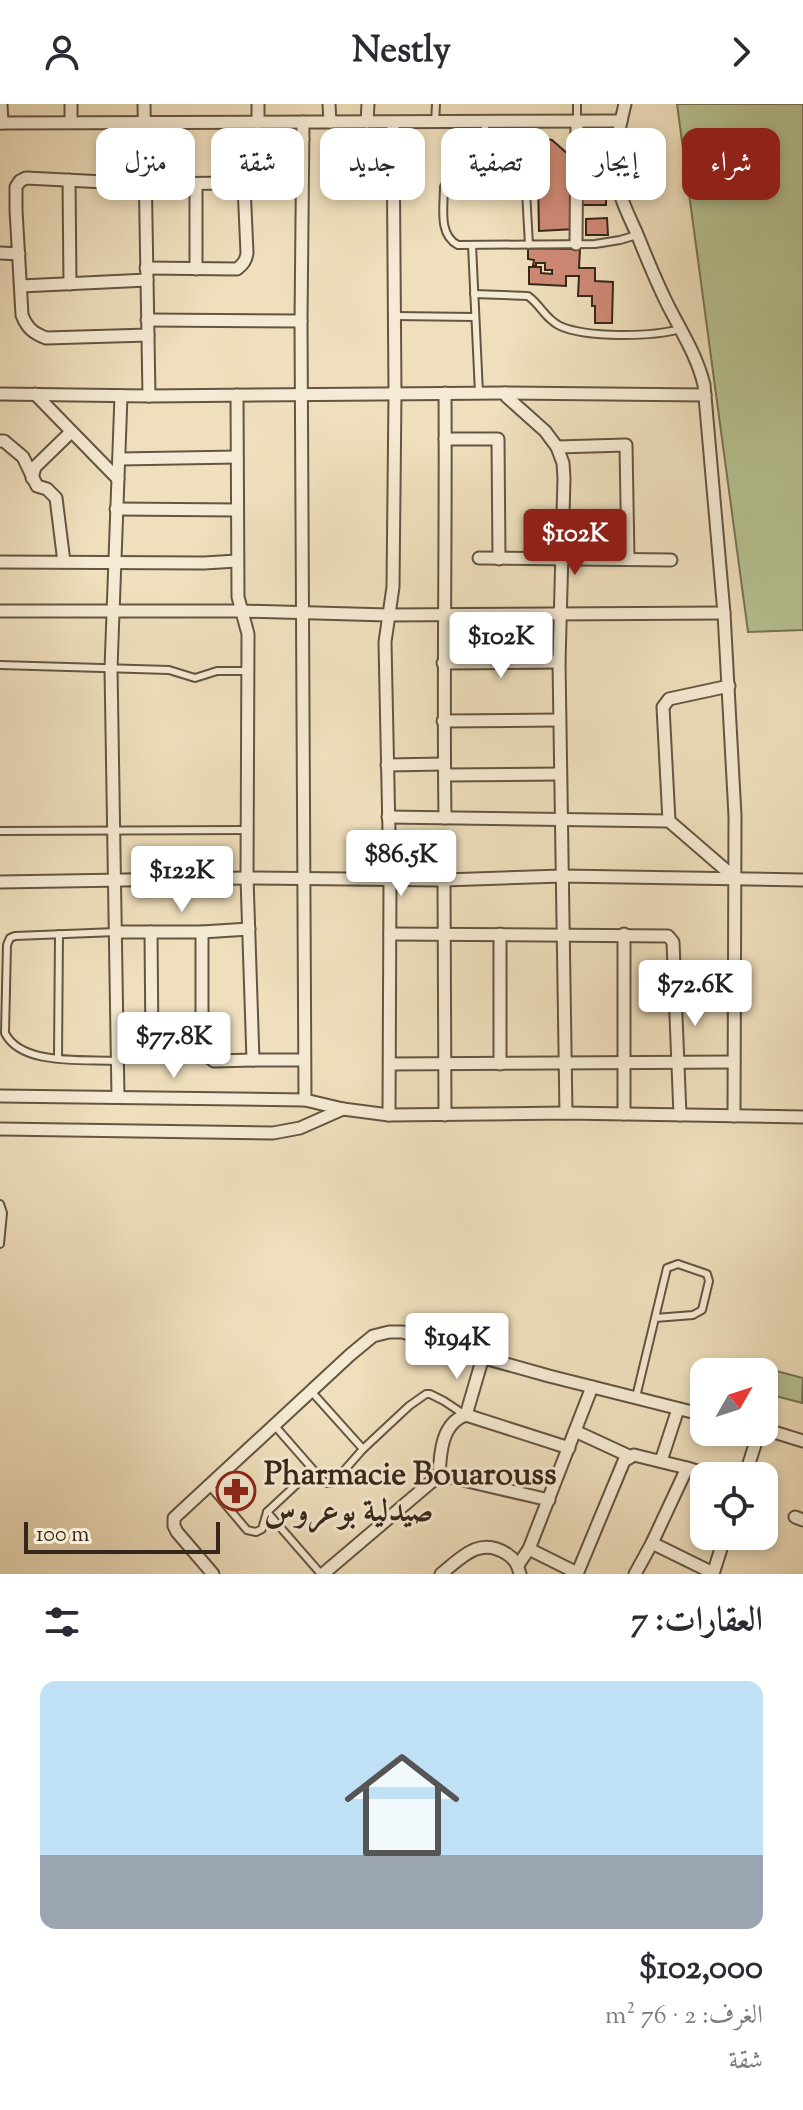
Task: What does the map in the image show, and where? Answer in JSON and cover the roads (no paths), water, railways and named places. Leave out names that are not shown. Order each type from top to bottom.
[{"type":"street","points":[[1,104],[1,123],[621,121]]},
{"type":"street","points":[[71,104],[71,122]]},
{"type":"street","points":[[143,128],[144,104]]},
{"type":"street","points":[[258,104],[258,122]]},
{"type":"street","points":[[329,104],[330,122]]},
{"type":"street","points":[[367,122],[368,104]]},
{"type":"street","points":[[625,104],[615,168],[617,184],[659,288],[701,373],[705,395],[724,613],[735,816],[734,1116]]},
{"type":"street","points":[[576,244],[577,121]]},
{"type":"street","points":[[303,122],[303,128]]},
{"type":"street","points":[[389,1115],[390,880],[385,642],[393,587],[393,123]]},
{"type":"street","points":[[96,181],[26,178],[16,187],[22,315],[34,334],[46,338],[148,335]]},
{"type":"street","points":[[69,180],[70,284]]},
{"type":"street","points":[[196,269],[196,184],[211,184]]},
{"type":"street","points":[[144,200],[149,396]]},
{"type":"street","points":[[21,286],[70,284],[196,269],[237,269],[246,260],[244,200]]},
{"type":"street","points":[[302,200],[305,1100]]},
{"type":"street","points":[[0,253],[19,254]]},
{"type":"street","points":[[147,320],[301,321]]},
{"type":"street","points":[[445,393],[445,818]]},
{"type":"street","points":[[505,393],[545,431],[557,447],[563,463],[559,720],[566,1113]]},
{"type":"street","points":[[0,394],[705,395]]},
{"type":"street","points":[[35,394],[118,479]]},
{"type":"street","points":[[237,395],[238,597],[248,634],[247,878],[253,1060]]},
{"type":"street","points":[[118,1097],[111,668],[121,396]]},
{"type":"street","points":[[32,478],[35,467],[71,432]]},
{"type":"street","points":[[445,439],[498,439],[499,559]]},
{"type":"street","points":[[0,441],[23,457],[37,486],[47,489],[56,498],[64,562]]},
{"type":"street","points":[[557,447],[626,445],[628,559]]},
{"type":"street","points":[[119,459],[237,457]]},
{"type":"street","points":[[116,509],[237,510]]},
{"type":"street","points":[[479,558],[671,560]]},
{"type":"street","points":[[0,562],[237,561]]},
{"type":"street","points":[[0,611],[242,611],[388,615],[724,613]]},
{"type":"street","points":[[443,663],[559,662]]},
{"type":"street","points":[[669,821],[663,707],[669,699],[729,686]]},
{"type":"street","points":[[443,721],[559,720]]},
{"type":"street","points":[[387,765],[560,774]]},
{"type":"street","points":[[388,817],[669,821],[735,878]]},
{"type":"street","points":[[0,882],[247,878],[444,880],[562,876],[803,880]]},
{"type":"street","points":[[444,880],[445,1115]]},
{"type":"street","points":[[116,932],[249,929]]},
{"type":"street","points":[[151,932],[152,1045]]},
{"type":"street","points":[[202,932],[202,1045],[206,1055],[214,1061],[303,1060]]},
{"type":"street","points":[[390,934],[668,936],[673,942],[680,1115]]},
{"type":"street","points":[[500,934],[500,1064]]},
{"type":"street","points":[[624,934],[624,1114]]},
{"type":"street","points":[[391,1064],[734,1062]]},
{"type":"street","points":[[0,1096],[305,1100],[389,1115],[566,1113],[803,1117]]},
{"type":"street","points":[[0,1129],[273,1133],[300,1128],[343,1109]]},
{"type":"street","points":[[213,1574],[177,1532],[173,1522],[178,1513],[373,1336],[403,1332],[483,1357],[690,1412]]},
{"type":"street","points":[[466,1415],[483,1357]]},
{"type":"street","points":[[519,1569],[592,1387]]},
{"type":"street","points":[[661,1461],[678,1409]]},
{"type":"street","points":[[439,1477],[442,1442],[457,1418],[466,1415],[569,1448]]},
{"type":"street","points":[[575,1431],[629,1456],[690,1469]]},
{"type":"street","points":[[778,1434],[803,1441]]},
{"type":"street","points":[[529,1549],[577,1573],[624,1461],[629,1456]]},
{"type":"street","points":[[635,1574],[687,1468]]},
{"type":"street","points":[[322,1574],[439,1477],[549,1500]]},
{"type":"street","points":[[652,1543],[713,1574],[721,1550]]},
{"type":"street","points":[[441,1574],[481,1546],[501,1550],[511,1556],[519,1569]]},
{"type":"lane","points":[[435,123],[436,104]]},
{"type":"lane","points":[[577,104],[577,121]]},
{"type":"lane","points":[[485,122],[485,128]]},
{"type":"lane","points":[[444,200],[446,235],[458,245],[576,244],[607,242],[637,235]]},
{"type":"lane","points":[[525,200],[529,245]]},
{"type":"lane","points":[[472,245],[479,393]]},
{"type":"lane","points":[[474,294],[528,296],[543,314],[559,326],[588,333],[655,335],[680,329]]},
{"type":"lane","points":[[394,316],[475,317]]},
{"type":"lane","points":[[0,665],[169,670],[195,678],[217,671],[247,671]]},
{"type":"lane","points":[[0,831],[247,830]]},
{"type":"lane","points":[[116,932],[10,938],[7,945],[5,1033],[17,1048],[39,1057],[117,1061]]},
{"type":"lane","points":[[58,1058],[59,934]]},
{"type":"lane","points":[[0,1204],[3,1213],[0,1244]]},
{"type":"lane","points":[[636,1397],[667,1268],[678,1264],[707,1274],[709,1281],[702,1310],[693,1315],[655,1318]]},
{"type":"lane","points":[[310,1390],[363,1449]]},
{"type":"lane","points":[[273,1424],[327,1483],[334,1482],[363,1449],[426,1394],[466,1415]]},
{"type":"lane","points":[[209,1485],[251,1532],[262,1529],[267,1512],[312,1470]]},
{"type":"lane","points":[[267,1512],[322,1574]]},
{"type":"place","name":"Pharmacie Bouarouss صيدلية بوعروس","points":[[236,1491]]}]
